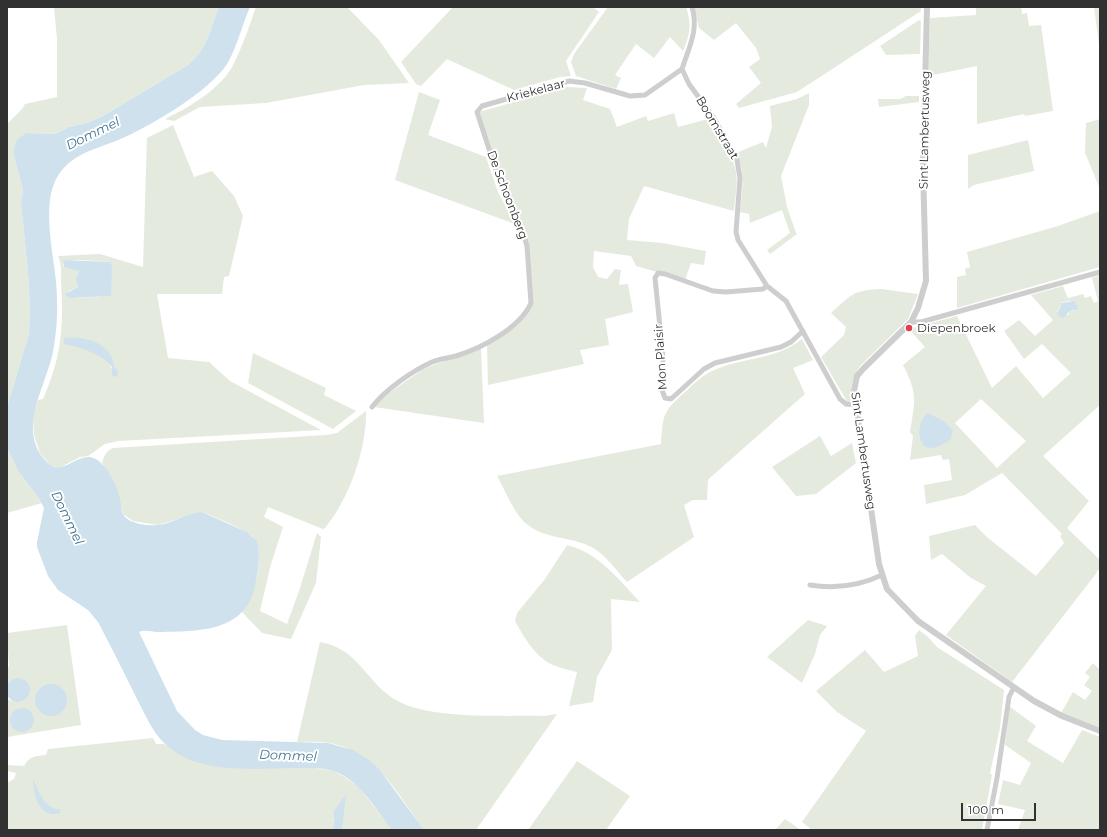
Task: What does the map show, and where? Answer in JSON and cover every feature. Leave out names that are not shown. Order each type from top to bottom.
[{"type":"street","points":[[682,69],[693,41],[695,28],[692,7]]},
{"type":"street","name":"Sint Lambertusweg","points":[[927,7],[923,169],[927,272],[924,291],[911,322],[860,372],[855,383],[855,405],[882,575],[887,589],[918,621],[1014,688],[1062,716],[1100,731]]},
{"type":"street","name":"Kriekelaar","points":[[478,109],[482,106],[569,81],[585,82],[630,96],[645,95],[682,69]]},
{"type":"street","name":"Boomstraat","points":[[682,69],[690,84],[714,118],[737,160],[740,178],[736,232],[738,240],[767,286],[786,301],[840,398],[846,404],[855,405]]},
{"type":"street","name":"De Schoonberg","points":[[372,407],[379,398],[432,362],[457,355],[500,336],[528,311],[531,303],[527,246],[522,229],[501,186],[477,112],[478,109]]},
{"type":"street","points":[[911,322],[921,322],[1100,272]]},
{"type":"street","name":"Mon Plaisir","points":[[767,286],[763,289],[726,292],[713,291],[665,274],[658,273],[655,278],[663,357],[662,390],[665,398],[671,399],[704,369],[715,363],[781,347],[791,342],[803,332]]},
{"type":"street","points":[[810,584],[827,588],[848,587],[882,575]]},
{"type":"street","points":[[987,830],[998,778],[1009,697],[1014,688]]},
{"type":"shaded area","points":[[54,7],[219,7],[204,46],[200,53],[188,65],[103,116],[87,123],[69,127],[55,134],[26,133],[13,152],[23,190],[21,203],[30,309],[29,334],[7,407],[7,124],[25,104],[57,97],[57,39]]},
{"type":"shaded area","points":[[256,7],[347,7],[379,40],[409,83],[364,85],[266,103],[200,107],[174,121],[165,119],[202,98],[226,75],[232,67],[239,52]]},
{"type":"shaded area","points":[[453,7],[593,7],[599,12],[566,61],[571,76],[560,77],[514,90],[447,59],[421,86],[416,84],[401,62]]},
{"type":"shaded area","points":[[608,7],[686,7],[690,24],[683,51],[670,37],[654,58],[636,44],[615,75],[621,78],[616,89],[576,76],[571,62],[574,54]]},
{"type":"shaded area","points":[[694,7],[921,7],[921,11],[797,92],[739,108],[736,104],[761,83],[749,67],[760,59],[756,48],[736,23],[714,40],[699,28]]},
{"type":"shaded area","points":[[976,7],[1021,7],[1022,14],[1027,13],[1029,26],[1041,25],[1053,111],[1025,116],[1024,114],[977,124],[977,66],[928,76],[930,18],[976,15]]},
{"type":"shaded area","points":[[1094,7],[1100,7],[1100,52]]},
{"type":"shaded area","points":[[919,20],[921,21],[920,54],[886,55],[880,46]]},
{"type":"shaded area","points":[[567,87],[587,88],[583,100],[610,109],[617,127],[646,116],[648,121],[674,113],[678,127],[708,119],[728,150],[736,171],[737,186],[734,211],[644,186],[629,219],[627,240],[662,243],[706,251],[704,265],[691,263],[685,280],[636,266],[631,256],[594,251],[593,267],[598,277],[607,279],[615,269],[621,270],[619,285],[628,284],[633,312],[605,319],[609,345],[580,350],[584,364],[488,385],[487,345],[515,327],[526,315],[531,304],[529,253],[503,189],[479,112]]},
{"type":"shaded area","points":[[419,92],[440,100],[428,135],[486,157],[498,192],[515,224],[395,180]]},
{"type":"shaded area","points":[[809,93],[809,105],[781,176],[787,207],[797,234],[770,254],[767,250],[790,233],[782,210],[750,223],[749,214],[740,212],[742,175],[736,153],[763,142],[766,148],[772,127],[770,106],[797,99]]},
{"type":"shaded area","points":[[906,96],[919,96],[919,102],[879,107],[878,99],[900,99]]},
{"type":"shaded area","points":[[1100,119],[1100,189],[1085,153],[1086,123]]},
{"type":"shaded area","points":[[173,125],[194,177],[212,171],[234,196],[243,216],[229,276],[224,277],[222,294],[157,294],[168,358],[209,362],[230,381],[321,430],[119,441],[105,444],[88,456],[80,457],[59,468],[51,466],[40,453],[34,435],[33,416],[38,400],[43,399],[49,384],[54,370],[60,342],[62,299],[61,266],[58,256],[100,254],[143,267],[147,138]],"holes":[[[67,260],[111,262],[112,270],[100,297],[70,298],[69,291],[78,287],[77,275],[79,271],[63,266],[63,263]],[[66,338],[85,339],[102,347],[110,356],[114,367],[113,373],[111,366],[106,360],[86,349],[64,343]]]},
{"type":"shaded area","points":[[1028,140],[1034,171],[974,185],[968,189],[968,155]]},
{"type":"shaded area","points":[[1100,211],[1100,267],[957,308],[957,277],[966,275],[965,269],[970,267],[967,252],[1058,226]]},
{"type":"shaded area","points":[[1100,275],[1100,405],[1043,456],[1089,501],[1067,528],[1100,560],[1100,572],[1098,570],[1012,682],[946,635],[986,586],[971,578],[942,554],[931,560],[929,536],[975,525],[988,538],[1036,576],[1064,543],[1060,536],[1062,534],[1002,473],[965,495],[926,504],[924,485],[952,480],[949,459],[943,460],[941,455],[910,460],[913,436],[910,432],[914,398],[911,383],[903,365],[925,347],[909,329],[957,316],[992,388],[1016,366],[1043,398],[1071,373],[1042,344],[1024,359],[1004,331],[1019,320],[1035,336],[1053,320],[1031,295],[1063,286],[1068,298],[1083,294],[1085,298],[1091,296],[1094,303],[1098,301],[1092,278]],"holes":[[[1071,301],[1075,311],[1070,311],[1068,315],[1057,312],[1063,302]],[[981,399],[1026,441],[997,468],[955,423]]]},
{"type":"shaded area","points":[[881,289],[918,294],[908,319],[860,366],[852,384],[851,403],[848,403],[821,357],[844,335],[846,327],[831,313],[848,298],[858,292]]},
{"type":"shaded area","points":[[802,339],[813,360],[793,368],[805,394],[708,480],[707,500],[693,500],[684,505],[694,537],[627,582],[598,551],[593,548],[580,542],[541,532],[523,521],[497,476],[661,444],[666,414],[678,398],[700,378],[721,367],[780,351]]},
{"type":"shaded area","points":[[481,348],[484,423],[374,407],[380,399],[425,368]]},
{"type":"shaded area","points":[[253,353],[326,388],[324,395],[356,411],[333,429],[248,383]]},
{"type":"shaded area","points":[[366,411],[366,426],[360,457],[355,473],[342,503],[325,528],[323,529],[268,507],[264,517],[283,527],[271,564],[260,611],[287,624],[317,533],[321,537],[316,583],[291,639],[262,633],[241,611],[251,596],[258,575],[259,553],[257,544],[253,537],[221,519],[202,512],[158,525],[133,521],[123,514],[114,481],[102,463],[106,454],[113,448],[326,435],[337,433]]},
{"type":"shaded area","points":[[820,436],[831,456],[852,443],[856,463],[816,494],[796,496],[772,467]]},
{"type":"shaded area","points":[[7,447],[18,471],[42,503],[7,513]]},
{"type":"shaded area","points":[[567,545],[589,554],[598,560],[616,576],[640,602],[611,599],[612,650],[597,677],[593,702],[569,706],[577,672],[553,665],[541,657],[535,652],[522,634],[515,621],[517,613],[545,579]]},
{"type":"shaded area","points":[[808,620],[827,626],[820,635],[815,654],[802,683],[767,657]]},
{"type":"shaded area","points":[[67,625],[81,725],[7,737],[7,697],[9,700],[21,702],[27,698],[30,693],[30,688],[28,683],[19,678],[7,684],[7,667],[9,667],[7,633]]},
{"type":"shaded area","points":[[919,630],[937,647],[1004,690],[1000,728],[990,773],[992,775],[982,830],[812,830],[802,822],[866,731],[837,712],[816,691],[865,650],[884,672],[918,656],[915,636]]},
{"type":"shaded area","points":[[320,642],[344,651],[385,693],[396,700],[411,706],[447,714],[544,716],[557,714],[476,830],[424,830],[386,778],[363,757],[349,749],[334,744],[320,742],[297,742]]},
{"type":"shaded area","points":[[1093,663],[1100,670],[1100,729],[1061,713],[1073,692],[1085,700],[1092,691],[1084,685],[1090,677],[1085,673]]},
{"type":"shaded area","points":[[1009,706],[1036,726],[1027,741],[1063,763],[1082,730],[1100,737],[1100,830],[1018,830],[1025,810],[998,804],[1003,780],[1020,785],[1031,763],[1005,745]]},
{"type":"shaded area","points":[[153,738],[156,744],[164,744],[194,761],[215,766],[245,768],[314,768],[333,771],[359,787],[392,830],[342,830],[345,795],[333,819],[333,830],[7,830],[7,783],[14,779],[16,773],[7,771],[7,765],[24,766],[31,758],[46,755],[48,749]],"holes":[[[34,780],[40,795],[46,803],[54,808],[60,809],[43,811]]]},
{"type":"shaded area","points":[[577,761],[630,796],[606,830],[528,830]]},
{"type":"shaded area","points":[[785,819],[801,830],[775,830]]},
{"type":"water","name":"Dommel","points":[[219,7],[250,7],[231,57],[219,75],[193,97],[161,118],[118,140],[78,156],[59,174],[53,187],[49,217],[56,284],[56,325],[53,352],[33,423],[34,437],[38,450],[48,463],[54,467],[61,467],[81,458],[88,457],[95,459],[103,465],[116,485],[123,514],[129,520],[144,525],[158,525],[202,512],[247,532],[257,541],[259,559],[254,590],[248,604],[239,615],[216,627],[202,630],[139,632],[177,711],[195,730],[203,735],[222,740],[328,743],[353,750],[369,760],[379,769],[424,830],[392,830],[370,800],[358,787],[339,773],[315,768],[226,768],[192,760],[176,753],[163,742],[155,733],[149,722],[98,622],[88,610],[58,590],[48,576],[37,547],[44,508],[40,500],[18,471],[7,447],[7,407],[29,334],[30,309],[21,203],[23,190],[13,152],[17,140],[26,133],[55,134],[69,127],[87,123],[103,116],[188,65],[200,53],[204,46]]},
{"type":"water","points":[[63,261],[111,262],[111,296],[70,298],[66,296],[65,294],[78,287],[76,279],[79,271],[64,267]]},
{"type":"water","points":[[1074,301],[1078,308],[1076,310],[1070,311],[1063,318],[1057,314],[1062,303]]},
{"type":"water","points":[[64,338],[80,338],[96,342],[109,352],[113,359],[114,368],[117,369],[118,375],[115,377],[112,376],[112,367],[102,358],[90,351],[64,344]]},
{"type":"water","points":[[928,413],[945,422],[953,430],[951,439],[939,446],[930,448],[924,445],[920,440],[919,432],[920,424]]},
{"type":"water","points":[[18,678],[27,681],[30,690],[27,699],[18,702],[9,699],[6,690],[9,681]]},
{"type":"water","points":[[48,684],[54,684],[64,691],[67,700],[66,706],[60,713],[54,716],[48,716],[38,709],[35,703],[35,697],[42,687]]},
{"type":"water","points":[[22,708],[31,711],[34,720],[31,729],[22,732],[13,729],[10,720],[13,711]]},
{"type":"water","points":[[33,779],[46,803],[54,808],[60,809],[60,813],[53,814],[42,809],[36,798]]},
{"type":"water","points":[[346,794],[342,830],[333,830],[334,811]]},
{"type":"place","name":"Diepenbroek","points":[[909,328]]}]
